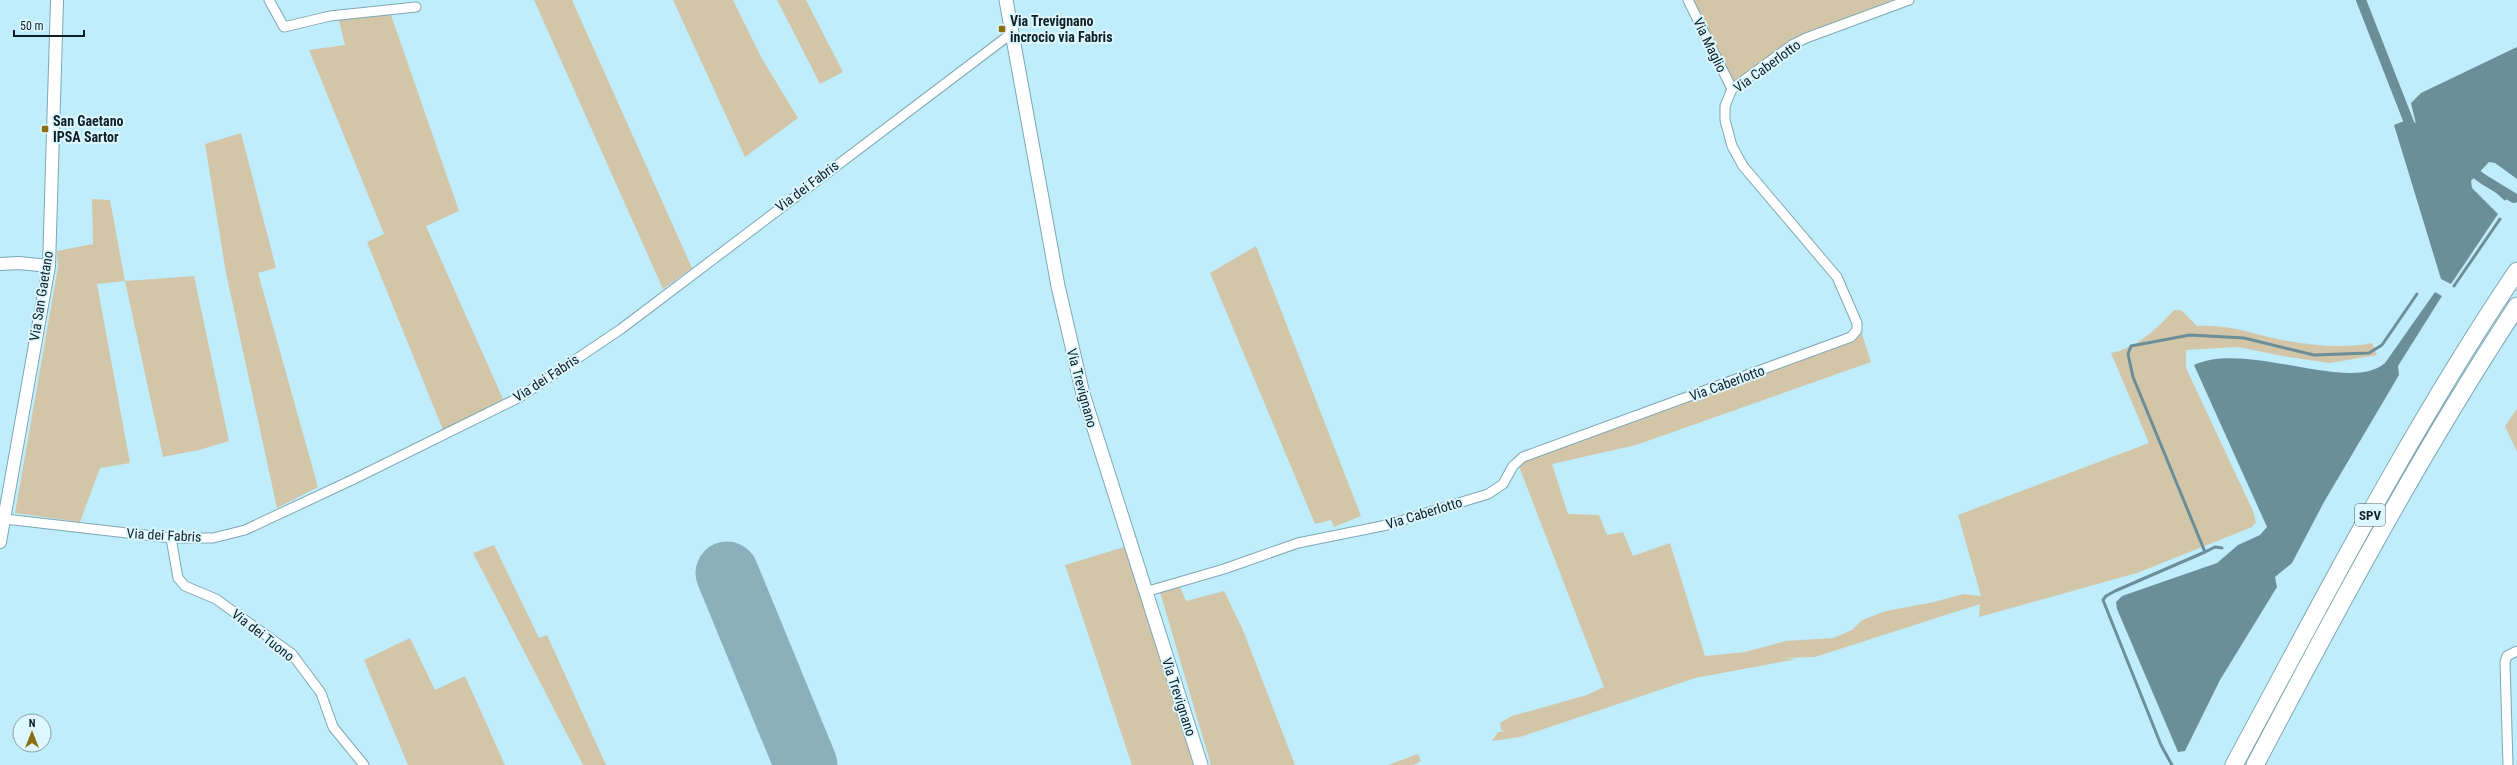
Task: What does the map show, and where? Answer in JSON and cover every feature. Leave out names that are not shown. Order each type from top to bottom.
[{"type":"highway","name":"SPV","points":[[2234,765],[2407,449],[2459,360],[2517,271]]},
{"type":"highway","name":"SPV","points":[[2254,765],[2417,469],[2517,306]]},
{"type":"main road","name":"Via Trevignano","points":[[1006,0],[1070,344],[1102,460],[1201,765]]},
{"type":"street","name":"Via San Gaetano","points":[[0,542],[27,382],[49,266],[57,0]]},
{"type":"street","points":[[269,0],[284,27],[330,16],[416,7]]},
{"type":"street","name":"Via Maglio","points":[[1688,0],[1732,89]]},
{"type":"street","name":"Via Caberlotto","points":[[1145,592],[1224,569],[1298,543],[1387,525],[1488,494],[1503,484],[1513,466],[1523,457],[1851,337],[1857,330],[1857,323],[1837,277],[1760,188],[1737,156],[1725,120],[1725,106],[1732,89],[1792,45],[1806,38],[1909,0]]},
{"type":"street","name":"Via dei Fabris","points":[[5,519],[171,538],[213,538],[245,530],[354,480],[520,397],[621,329],[1012,33]]},
{"type":"street","points":[[0,264],[19,263],[49,266]]},
{"type":"street","name":"Via dei Tuono","points":[[171,538],[178,578],[185,586],[216,599],[292,654],[321,693],[333,727],[364,765]]},
{"type":"street","points":[[2508,765],[2505,662],[2508,656],[2517,651]]},
{"type":"shaded area","points":[[534,0],[572,0],[692,268],[663,289]]},
{"type":"shaded area","points":[[673,0],[733,0],[761,57],[798,118],[745,157]]},
{"type":"shaded area","points":[[777,0],[806,0],[843,72],[820,84]]},
{"type":"shaded area","points":[[1683,0],[1901,0],[1807,35],[1728,90]]},
{"type":"shaded area","points":[[390,12],[459,211],[426,226],[503,399],[443,430],[367,242],[384,234],[309,50],[345,45],[338,17]]},
{"type":"shaded area","points":[[241,133],[276,268],[258,273],[318,487],[277,508],[226,273],[205,144]]},
{"type":"shaded area","points":[[92,199],[110,200],[125,281],[97,284],[130,463],[100,468],[80,522],[15,513],[58,267],[57,251],[93,244]]},
{"type":"shaded area","points":[[1256,246],[1361,516],[1334,527],[1331,520],[1315,524],[1210,273]]},
{"type":"shaded area","points":[[194,276],[229,441],[199,450],[163,457],[125,281]]},
{"type":"shaded area","points":[[2174,310],[2181,310],[2197,326],[2220,326],[2282,340],[2316,345],[2350,346],[2372,343],[2377,355],[2330,363],[2288,357],[2238,347],[2186,350],[2186,368],[2253,511],[2256,522],[2252,527],[2137,573],[1979,617],[1980,604],[1815,657],[1781,658],[1797,659],[1695,678],[1520,737],[1492,741],[1498,732],[1505,731],[1501,730],[1500,723],[1512,716],[1587,695],[1604,687],[1515,456],[1861,331],[1871,362],[1636,445],[1552,464],[1568,514],[1599,515],[1607,535],[1623,532],[1633,556],[1670,543],[1705,656],[1745,652],[1785,641],[1833,638],[1852,630],[1862,620],[1886,611],[1934,602],[1963,594],[1981,596],[1958,515],[2149,443],[2111,353],[2129,347],[2146,337]]},
{"type":"shaded area","points":[[2517,409],[2517,452],[2505,426]]},
{"type":"shaded area","points":[[494,545],[539,638],[547,635],[606,765],[583,765],[473,553]]},
{"type":"shaded area","points":[[1124,547],[1143,595],[1193,765],[1132,765],[1065,565]]},
{"type":"shaded area","points":[[1157,582],[1178,582],[1186,601],[1224,591],[1243,630],[1295,765],[1211,765]]},
{"type":"shaded area","points":[[410,638],[435,690],[465,676],[505,765],[408,765],[364,660]]},
{"type":"shaded area","points":[[1418,754],[1421,761],[1413,765],[1388,765]]},
{"type":"water","points":[[2517,47],[2517,179],[2495,163],[2489,162],[2471,181],[2472,188],[2498,214],[2451,284],[2441,279],[2394,125],[2404,121],[2408,128],[2453,162],[2458,155],[2416,124],[2411,103],[2421,93]]},
{"type":"water","points":[[2435,292],[2442,296],[2398,366],[2399,375],[2324,502],[2292,563],[2275,577],[2277,587],[2220,680],[2185,751],[2178,752],[2117,609],[2116,602],[2122,596],[2217,563],[2238,545],[2260,535],[2267,527],[2194,365],[2216,359],[2241,358],[2323,371],[2348,373],[2369,371],[2385,363]]},
{"type":"waterway","points":[[2361,0],[2410,125],[2483,179],[2514,198]]},
{"type":"waterway","points":[[2483,179],[2505,199]]},
{"type":"waterway","points":[[2454,286],[2500,219]]},
{"type":"waterway","points":[[2172,765],[2161,745],[2103,600],[2106,596],[2115,591],[2205,552],[2133,377],[2128,354],[2131,346],[2190,335],[2244,338],[2314,355],[2369,353],[2382,345],[2417,294]]},
{"type":"waterway","points":[[2205,552],[2215,547],[2222,548]]},
{"type":"runway","points":[[727,573],[806,765]]},
{"type":"place","name":"Via Trevignano incrocio via Fabris","points":[[1002,29]]},
{"type":"place","name":"San Gaetano IPSA Sartor","points":[[45,129]]}]
